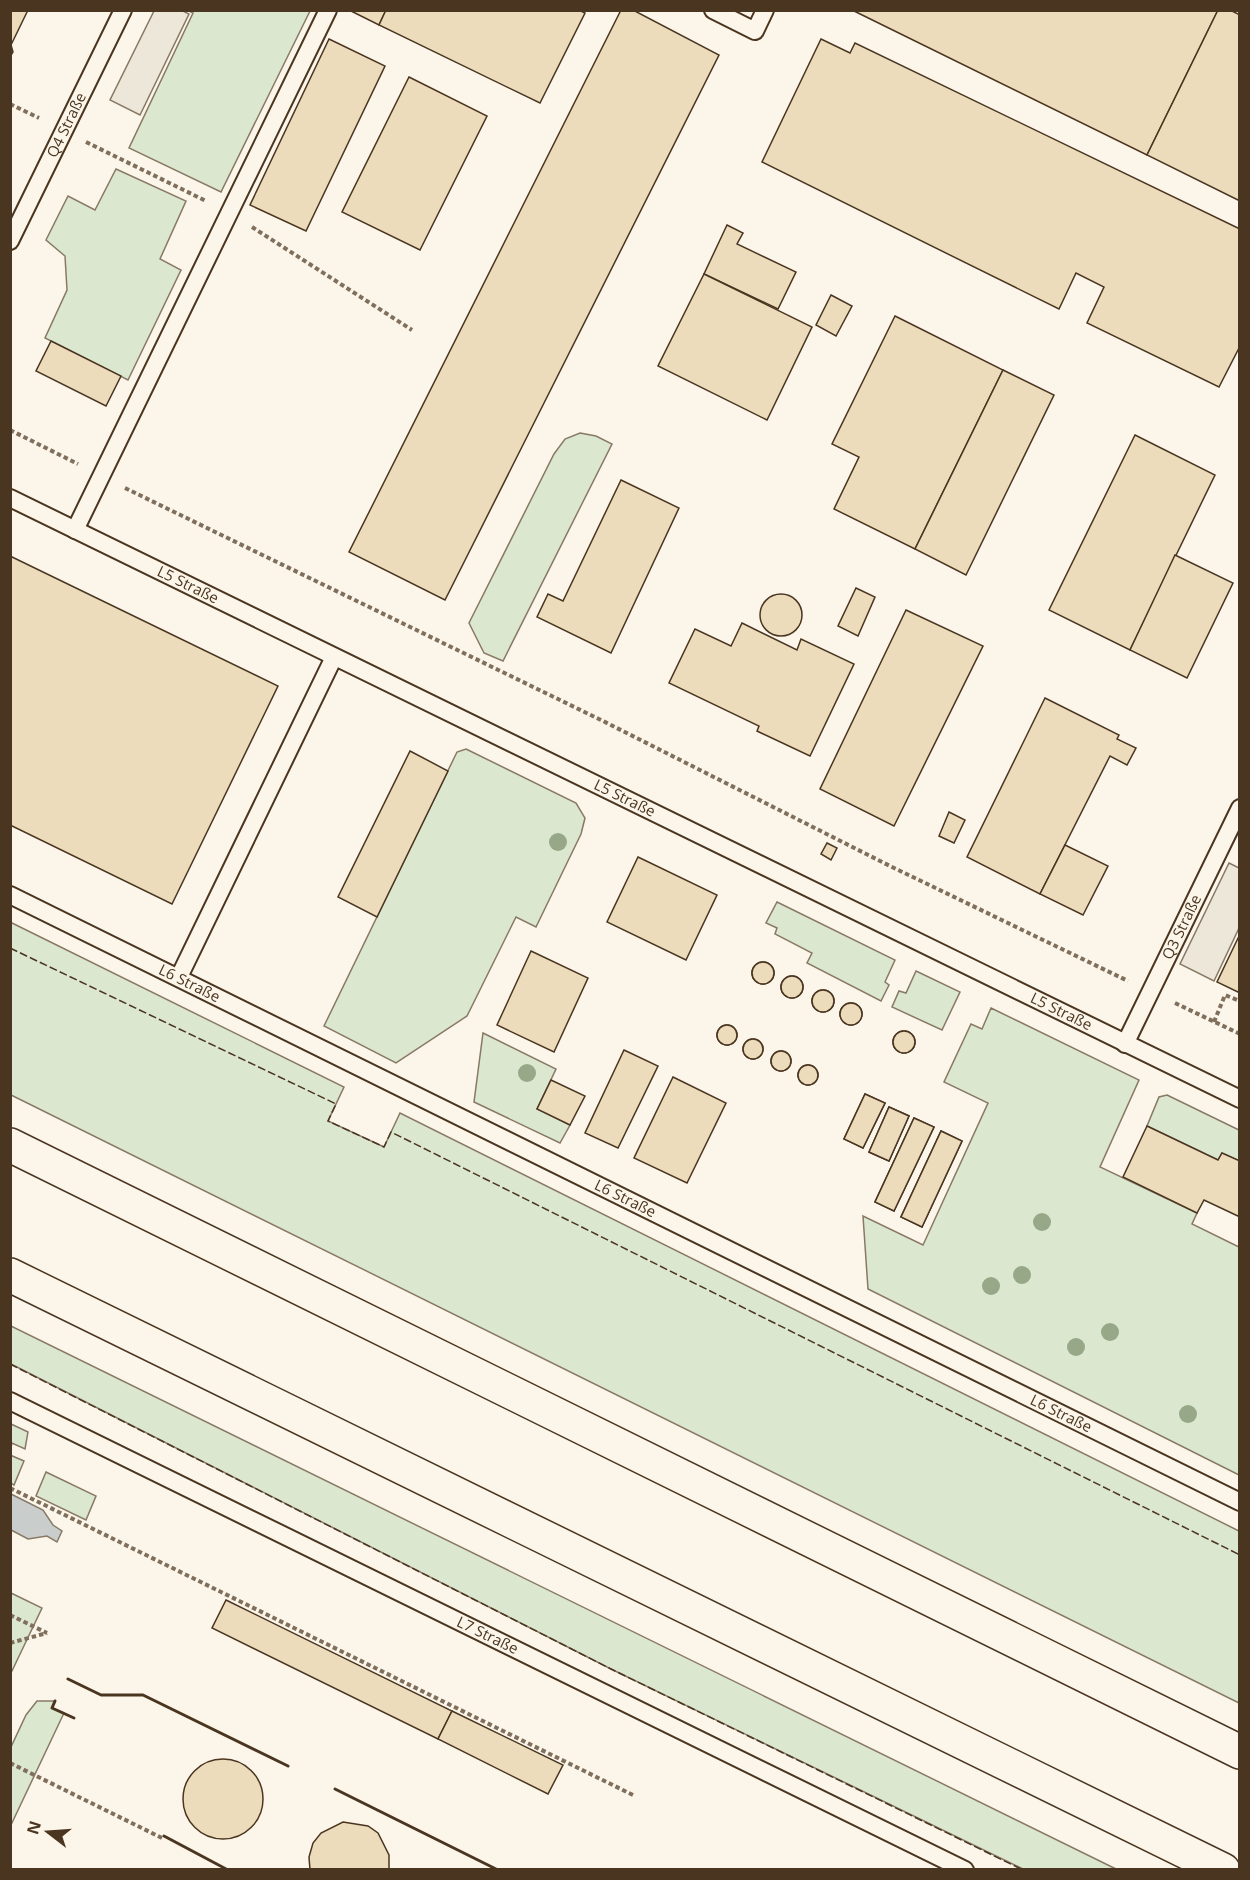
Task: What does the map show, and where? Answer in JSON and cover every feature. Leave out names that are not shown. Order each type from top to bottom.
[{"type":"highway","points":[[10,1145],[1239,1752]]},
{"type":"highway","points":[[10,1275],[1223,1869]]},
{"type":"lane","name":"Q4 Straße","points":[[10,241],[123,10]]},
{"type":"lane","points":[[75,530],[328,10]]},
{"type":"lane","points":[[713,10],[755,31],[765,10]]},
{"type":"lane","name":"L5 Straße","points":[[10,498],[1239,1099]]},
{"type":"lane","points":[[178,977],[334,657]]},
{"type":"lane","name":"Q3 Straße","points":[[1125,1044],[1239,808]]},
{"type":"lane","name":"L6 Straße","points":[[10,895],[1239,1502]]},
{"type":"lane","name":"L7 Straße","points":[[10,1401],[965,1869]]},
{"type":"path","points":[[10,430],[603,721],[890,866],[1239,1034]]},
{"type":"path","points":[[1214,1022],[1225,995],[1239,1001]]},
{"type":"path","points":[[10,1488],[635,1797]]},
{"type":"path","points":[[10,1615],[47,1633],[10,1643]]},
{"type":"path","points":[[10,1763],[162,1839]]},
{"type":"green space","points":[[189,11],[310,11],[221,192],[129,148],[193,13]]},
{"type":"green space","points":[[116,169],[186,201],[160,259],[181,270],[128,380],[45,338],[67,290],[65,256],[46,240],[68,196],[95,210]]},
{"type":"green space","points":[[580,433],[596,436],[612,444],[503,661],[484,653],[469,623],[554,454],[565,439]]},
{"type":"green space","points":[[466,749],[576,803],[585,818],[581,834],[536,927],[516,917],[467,1016],[396,1063],[324,1026],[457,752]]},
{"type":"green space","points":[[777,902],[895,960],[885,982],[889,985],[881,1001],[807,963],[812,953],[775,934],[777,928],[766,923]]},
{"type":"green space","points":[[10,922],[344,1087],[328,1121],[384,1147],[400,1113],[1239,1531],[1239,1703],[11,1095]]},
{"type":"green space","points":[[916,971],[960,992],[942,1030],[892,1007],[899,991],[906,993]]},
{"type":"green space","points":[[991,1008],[1139,1080],[1100,1167],[1197,1213],[1192,1224],[1239,1247],[1239,1475],[868,1289],[863,1216],[923,1245],[988,1103],[944,1082],[971,1024],[982,1029]]},
{"type":"green space","points":[[483,1033],[556,1069],[537,1109],[570,1125],[560,1143],[474,1102]]},
{"type":"green space","points":[[1167,1095],[1239,1130],[1239,1161],[1222,1153],[1218,1160],[1147,1126],[1159,1097]]},
{"type":"green space","points":[[10,1326],[1116,1869],[1023,1869],[611,1669],[11,1364]]},
{"type":"green space","points":[[11,1424],[28,1432],[25,1449],[12,1443],[11,1447]]},
{"type":"green space","points":[[10,1455],[24,1461],[14,1485],[11,1483]]},
{"type":"green space","points":[[46,1472],[96,1496],[86,1520],[36,1496]]},
{"type":"green space","points":[[11,1593],[42,1608],[11,1673]]},
{"type":"green space","points":[[37,1701],[55,1701],[52,1708],[64,1713],[11,1825],[11,1747],[26,1715]]},
{"type":"shaded area","points":[[154,11],[183,11],[189,14],[140,115],[110,100]]},
{"type":"shaded area","points":[[1229,863],[1239,868],[1239,928],[1214,981],[1180,964]]},
{"type":"shaded area","points":[[11,1494],[43,1510],[53,1525],[62,1531],[57,1542],[47,1536],[28,1539],[11,1530]]},
{"type":"building","points":[[10,10],[28,10],[11,45],[13,52],[10,57]]},
{"type":"building","points":[[349,10],[386,10],[379,25]]},
{"type":"building","points":[[386,10],[579,10],[585,13],[540,103],[379,25]]},
{"type":"building","points":[[621,10],[633,10],[719,55],[445,600],[349,552]]},
{"type":"building","points":[[852,10],[1218,10],[1147,155]]},
{"type":"building","points":[[1218,10],[1230,10],[1240,15],[1240,201],[1147,155]]},
{"type":"building","points":[[329,39],[385,66],[306,231],[250,205]]},
{"type":"building","points":[[821,39],[850,53],[855,43],[1240,229],[1240,346],[1219,387],[1087,323],[1104,287],[1076,273],[1059,309],[762,162]]},
{"type":"building","points":[[409,77],[487,116],[420,250],[342,212]]},
{"type":"building","points":[[727,225],[743,233],[737,244],[796,272],[778,309],[704,274]]},
{"type":"building","points":[[704,274],[812,327],[767,420],[658,366]]},
{"type":"building","points":[[831,295],[852,306],[836,336],[816,325]]},
{"type":"building","points":[[895,316],[1003,370],[915,549],[834,509],[859,457],[832,444]]},
{"type":"building","points":[[51,341],[121,376],[106,406],[36,371]]},
{"type":"building","points":[[1003,370],[1054,395],[966,575],[915,549]]},
{"type":"building","points":[[1135,435],[1215,475],[1130,650],[1049,610]]},
{"type":"building","points":[[621,480],[679,508],[611,653],[537,617],[548,594],[563,601]]},
{"type":"building","points":[[1175,555],[1233,583],[1187,678],[1130,650]]},
{"type":"building","points":[[10,556],[278,686],[172,904],[10,825]]},
{"type":"building","points":[[856,588],[875,597],[858,636],[838,626]]},
{"type":"building","points":[[781,594],[796,600],[802,615],[796,630],[781,636],[766,630],[760,615],[766,600]]},
{"type":"building","points":[[906,610],[983,646],[894,826],[820,789]]},
{"type":"building","points":[[742,623],[797,650],[801,639],[854,664],[810,756],[757,731],[759,726],[669,683],[695,629],[731,646]]},
{"type":"building","points":[[1045,698],[1119,735],[1117,739],[1136,748],[1127,765],[1110,756],[1040,894],[967,857]]},
{"type":"building","points":[[410,751],[448,771],[377,917],[338,897]]},
{"type":"building","points":[[949,812],[965,820],[954,843],[939,836]]},
{"type":"building","points":[[827,843],[837,848],[831,860],[821,854]]},
{"type":"building","points":[[1065,845],[1108,866],[1083,915],[1040,894]]},
{"type":"building","points":[[638,857],[717,895],[686,960],[607,922]]},
{"type":"building","points":[[1240,934],[1240,993],[1217,982]]},
{"type":"building","points":[[531,951],[588,978],[554,1052],[497,1025]]},
{"type":"building","points":[[763,962],[771,965],[774,973],[771,981],[763,984],[755,981],[752,973],[755,965]]},
{"type":"building","points":[[763,962],[771,965],[774,973],[771,981],[763,984],[755,981],[752,973],[755,965]]},
{"type":"building","points":[[792,976],[800,979],[803,987],[800,995],[792,998],[784,995],[781,987],[784,979]]},
{"type":"building","points":[[792,976],[800,979],[803,987],[800,995],[792,998],[784,995],[781,987],[784,979]]},
{"type":"building","points":[[823,990],[831,993],[834,1001],[831,1009],[823,1012],[815,1009],[812,1001],[815,993]]},
{"type":"building","points":[[823,990],[831,993],[834,1001],[831,1009],[823,1012],[815,1009],[812,1001],[815,993]]},
{"type":"building","points":[[851,1003],[859,1006],[862,1014],[859,1022],[851,1025],[843,1022],[840,1014],[843,1006]]},
{"type":"building","points":[[851,1003],[859,1006],[862,1014],[859,1022],[851,1025],[843,1022],[840,1014],[843,1006]]},
{"type":"building","points":[[727,1025],[734,1028],[737,1035],[734,1042],[727,1045],[720,1042],[717,1035],[720,1028]]},
{"type":"building","points":[[727,1025],[734,1028],[737,1035],[734,1042],[727,1045],[720,1042],[717,1035],[720,1028]]},
{"type":"building","points":[[904,1031],[912,1034],[915,1042],[912,1050],[904,1053],[896,1050],[893,1042],[896,1034]]},
{"type":"building","points":[[904,1031],[912,1034],[915,1042],[912,1050],[904,1053],[896,1050],[893,1042],[896,1034]]},
{"type":"building","points":[[753,1039],[760,1042],[763,1049],[760,1056],[753,1059],[746,1056],[743,1049],[746,1042]]},
{"type":"building","points":[[753,1039],[760,1042],[763,1049],[760,1056],[753,1059],[746,1056],[743,1049],[746,1042]]},
{"type":"building","points":[[624,1050],[658,1066],[618,1148],[585,1133]]},
{"type":"building","points":[[777,1051],[785,1051],[791,1057],[791,1065],[785,1071],[777,1071],[771,1065],[771,1057]]},
{"type":"building","points":[[777,1051],[785,1051],[791,1057],[791,1065],[785,1071],[777,1071],[771,1065],[771,1057]]},
{"type":"building","points":[[804,1065],[812,1065],[818,1071],[818,1079],[812,1085],[804,1085],[798,1079],[798,1071]]},
{"type":"building","points":[[804,1065],[812,1065],[818,1071],[818,1079],[812,1085],[804,1085],[798,1079],[798,1071]]},
{"type":"building","points":[[673,1077],[726,1103],[687,1183],[634,1158]]},
{"type":"building","points":[[551,1080],[585,1096],[570,1125],[537,1109]]},
{"type":"building","points":[[865,1094],[885,1103],[863,1148],[844,1139]]},
{"type":"building","points":[[865,1094],[885,1103],[863,1148],[844,1139]]},
{"type":"building","points":[[889,1107],[909,1116],[889,1161],[869,1152]]},
{"type":"building","points":[[889,1107],[909,1116],[889,1161],[869,1152]]},
{"type":"building","points":[[914,1118],[934,1127],[894,1211],[875,1202]]},
{"type":"building","points":[[914,1118],[934,1127],[894,1211],[875,1202]]},
{"type":"building","points":[[1147,1126],[1218,1160],[1222,1153],[1240,1161],[1240,1217],[1204,1200],[1197,1213],[1123,1177]]},
{"type":"building","points":[[941,1131],[962,1141],[922,1227],[901,1217]]},
{"type":"building","points":[[941,1131],[962,1141],[922,1227],[901,1217]]},
{"type":"building","points":[[226,1600],[452,1711],[438,1739],[212,1628]]},
{"type":"building","points":[[452,1711],[563,1765],[548,1794],[438,1739]]},
{"type":"building","points":[[223,1759],[238,1762],[251,1771],[260,1784],[263,1799],[260,1814],[251,1827],[238,1836],[223,1839],[208,1836],[195,1827],[186,1814],[183,1799],[186,1784],[195,1771],[208,1762]]},
{"type":"building","points":[[343,1822],[368,1826],[378,1833],[389,1855],[389,1870],[310,1870],[309,1857],[313,1843],[321,1833]]},
{"type":"fence","points":[[10,948],[336,1104],[328,1121],[384,1147],[391,1132],[1240,1555]]},
{"type":"fence","points":[[10,1364],[611,1669],[1023,1870]]},
{"type":"wall","points":[[68,1679],[101,1695],[143,1695],[288,1766]]},
{"type":"wall","points":[[55,1701],[52,1708],[74,1718]]},
{"type":"wall","points":[[335,1789],[498,1870]]},
{"type":"wall","points":[[164,1836],[228,1870]]}]
